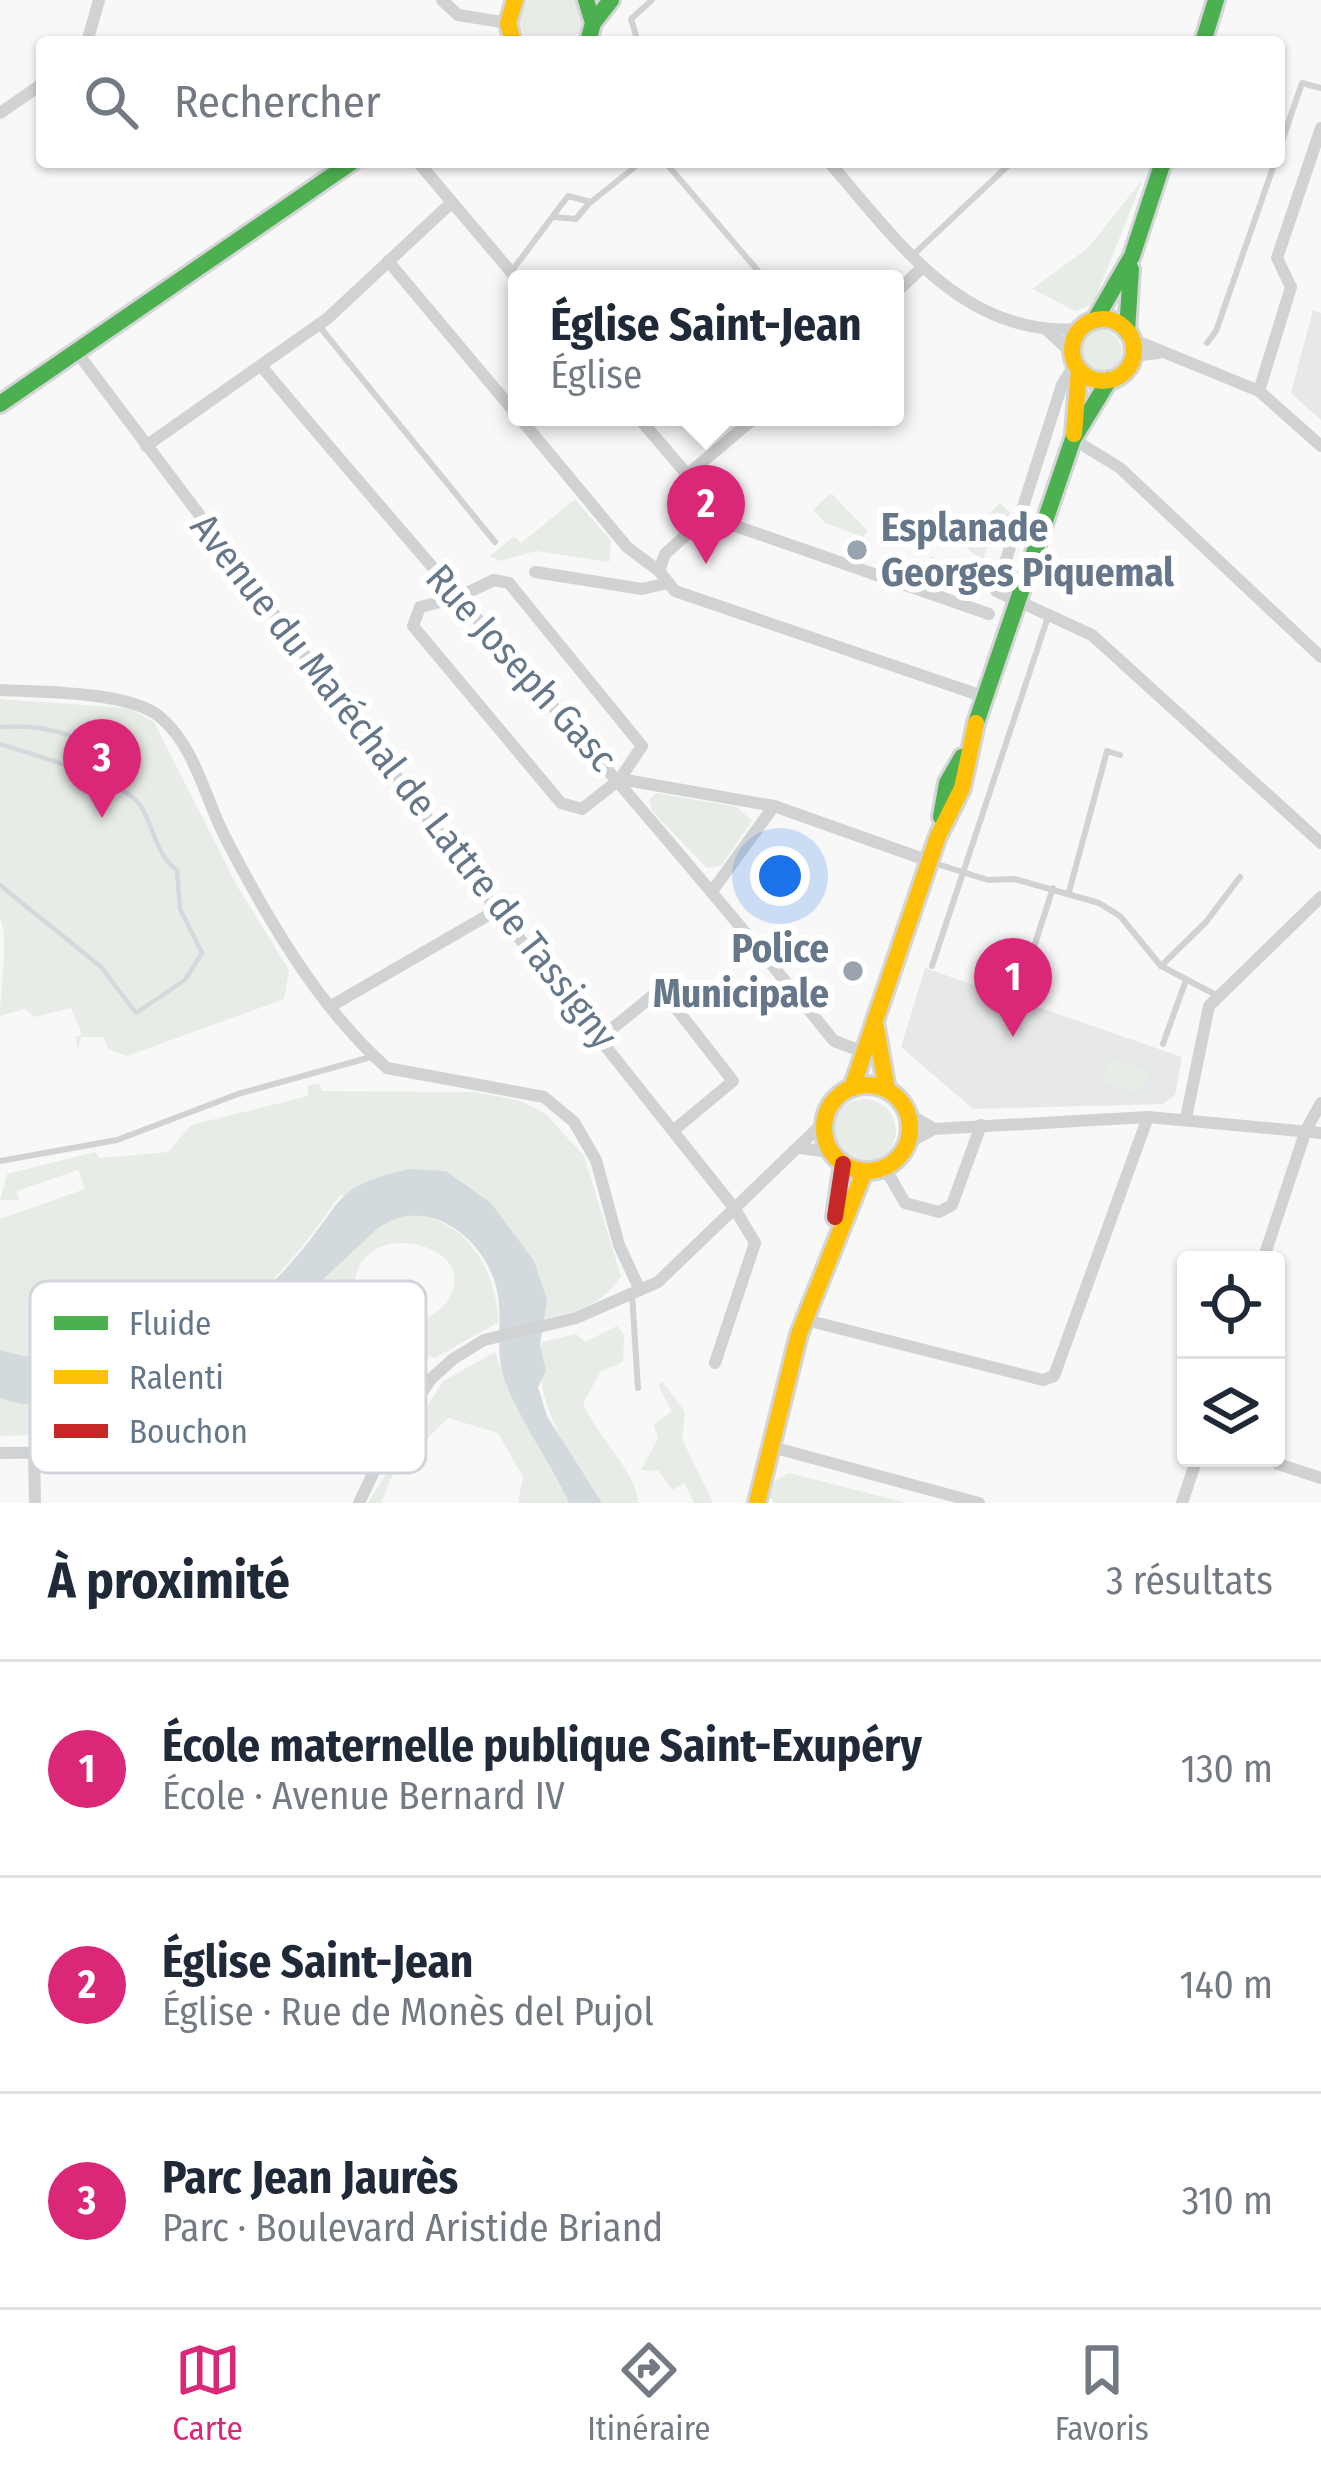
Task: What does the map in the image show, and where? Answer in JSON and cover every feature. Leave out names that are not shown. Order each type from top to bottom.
[{"type":"street","points":[[89,36],[99,0]]},
{"type":"street","points":[[442,0],[458,15],[510,21]]},
{"type":"street","points":[[586,0],[591,30]]},
{"type":"street","points":[[591,30],[611,0]]},
{"type":"street","points":[[1205,36],[1216,0]]},
{"type":"street","points":[[0,113],[36,88]]},
{"type":"street","points":[[1259,391],[1291,286],[1277,258],[1321,128]]},
{"type":"street","points":[[2,399],[343,168]]},
{"type":"street","points":[[423,168],[510,270]]},
{"type":"street","points":[[834,168],[949,292],[989,316],[1048,331],[1113,320],[1131,342],[1259,391],[1321,446]]},
{"type":"street","points":[[1161,168],[1132,256],[1088,324],[1062,385],[996,592],[1092,635],[1321,843]]},
{"type":"street","points":[[146,446],[318,325],[451,203]]},
{"type":"street","points":[[852,1088],[938,836],[962,788],[968,747],[1073,439],[1109,380],[1124,372],[1131,342],[1132,256]]},
{"type":"street","points":[[388,261],[508,404]]},
{"type":"street","points":[[904,285],[923,267]]},
{"type":"street","points":[[1048,331],[1092,379],[1109,380]]},
{"type":"street","name":"Avenue du Maréchal de Lattre de Tassigny","points":[[76,350],[497,910],[603,1036],[735,1209]]},
{"type":"street","points":[[1073,439],[1075,362]]},
{"type":"street","name":"Rue Joseph Gasc","points":[[262,367],[456,598],[620,779],[774,806],[929,861]]},
{"type":"street","points":[[526,426],[627,547],[675,591],[985,697]]},
{"type":"street","points":[[646,426],[707,498],[707,517],[665,554],[663,577]]},
{"type":"street","points":[[688,474],[745,426]]},
{"type":"street","points":[[1073,439],[1120,468],[1321,657]]},
{"type":"street","points":[[707,517],[989,614]]},
{"type":"street","points":[[535,572],[641,589],[663,577]]},
{"type":"street","points":[[494,580],[509,583],[642,746],[620,779],[582,809],[561,803],[413,626],[421,607],[456,598],[494,580]]},
{"type":"street","points":[[0,690],[135,703],[160,716],[185,747],[223,833],[266,911],[331,1006],[374,1056],[387,1068],[544,1096],[574,1122],[596,1160],[636,1292]]},
{"type":"street","points":[[620,779],[834,1041],[864,1052]]},
{"type":"street","points":[[713,890],[774,806]]},
{"type":"street","points":[[1186,1118],[1209,1006],[1321,897]]},
{"type":"street","points":[[331,1006],[497,910]]},
{"type":"street","points":[[603,1036],[661,989],[733,1081],[674,1130]]},
{"type":"street","points":[[875,1021],[887,1090],[908,1113],[934,1129]]},
{"type":"street","points":[[426,1386],[484,1340],[575,1318],[658,1282],[800,1148],[824,1122],[831,1102],[852,1088],[887,1090]]},
{"type":"street","points":[[1267,1251],[1321,1103]]},
{"type":"street","points":[[908,1113],[908,1144]]},
{"type":"street","points":[[806,1320],[1043,1380],[1054,1376],[1148,1117]]},
{"type":"street","points":[[800,1148],[864,1172],[885,1168],[908,1144],[934,1129],[1148,1117],[1314,1131]]},
{"type":"street","points":[[824,1122],[836,1158],[834,1230]]},
{"type":"street","points":[[885,1168],[905,1203],[939,1212],[952,1205],[981,1125]]},
{"type":"street","points":[[758,1503],[768,1446],[834,1230],[864,1172]]},
{"type":"street","points":[[715,1363],[755,1243],[735,1209]]},
{"type":"street","points":[[768,1446],[979,1503]]},
{"type":"street","points":[[1285,1466],[1321,1478]]},
{"type":"street","points":[[1182,1503],[1194,1467]]},
{"type":"street","points":[[34,1473],[35,1503]]},
{"type":"street","points":[[359,1503],[373,1473]]},
{"type":"lane","points":[[636,36],[631,19],[652,0]]},
{"type":"lane","points":[[1285,132],[1302,82],[1321,88]]},
{"type":"lane","points":[[554,217],[576,219],[633,168]]},
{"type":"lane","points":[[669,168],[757,270]]},
{"type":"lane","points":[[912,256],[1006,168]]},
{"type":"lane","points":[[1207,343],[1216,331],[1273,168]]},
{"type":"lane","points":[[517,270],[574,193],[591,202]]},
{"type":"lane","points":[[318,325],[495,542]]},
{"type":"lane","points":[[932,966],[1048,617]]},
{"type":"lane","points":[[1069,892],[1099,772],[1107,751],[1120,755]]},
{"type":"lane","points":[[929,861],[988,880],[1015,879],[1069,892],[1120,916],[1161,966],[1219,997]]},
{"type":"lane","points":[[1161,966],[1206,922],[1240,877]]},
{"type":"lane","points":[[1024,981],[1053,888]]},
{"type":"lane","points":[[1163,1044],[1186,980]]},
{"type":"lane","points":[[0,1161],[116,1140],[238,1094],[374,1056]]},
{"type":"lane","points":[[636,1292],[638,1388]]},
{"type":"shaded area","points":[[527,0],[574,0],[581,12],[581,31],[576,36],[524,36],[519,23]]},
{"type":"shaded area","points":[[1143,179],[1093,304],[1075,311],[1032,289],[1088,248]]},
{"type":"shaded area","points":[[1313,310],[1321,313],[1321,420],[1291,393]]},
{"type":"shaded area","points":[[1100,330],[1116,336],[1122,352],[1116,368],[1100,374],[1084,368],[1078,352],[1084,336]]},
{"type":"shaded area","points":[[831,493],[868,531],[863,537],[825,523],[813,510]]},
{"type":"shaded area","points":[[575,499],[611,541],[609,562],[536,551],[500,561],[490,556],[514,536],[521,543]]},
{"type":"shaded area","points":[[1000,503],[1011,513],[1008,521],[998,517],[982,562],[961,542]]},
{"type":"shaded area","points":[[932,556],[958,581],[969,569],[979,578],[972,596],[915,574]]},
{"type":"shaded area","points":[[0,699],[128,708],[154,722],[236,884],[289,970],[284,999],[127,1056],[108,1049],[104,1037],[81,1037],[78,1050],[75,1037],[82,1034],[71,1008],[35,1017],[25,1009],[0,1016],[4,951]]},
{"type":"shaded area","points":[[656,793],[737,807],[752,821],[721,866],[707,868],[652,811],[649,800]]},
{"type":"shaded area","points":[[925,968],[1182,1057],[1175,1095],[1163,1104],[973,1109],[901,1047]]},
{"type":"shaded area","points":[[1110,1059],[1148,1072],[1141,1095],[1102,1082]]},
{"type":"shaded area","points":[[319,1083],[322,1091],[475,1092],[518,1100],[546,1114],[584,1156],[621,1276],[605,1295],[587,1306],[541,1319],[491,1203],[340,1195],[272,1281],[30,1281],[30,1356],[0,1350],[0,1219],[85,1189],[78,1170],[17,1191],[19,1200],[0,1200],[7,1174],[95,1152],[100,1158],[168,1152],[191,1125],[308,1096],[308,1086]]},
{"type":"shaded area","points":[[864,1099],[887,1108],[896,1131],[887,1154],[864,1163],[841,1154],[832,1131],[841,1108]]},
{"type":"shaded area","points":[[409,1169],[446,1171],[491,1203],[534,1261],[547,1300],[540,1345],[546,1371],[538,1387],[547,1416],[602,1503],[569,1503],[507,1387],[500,1361],[496,1286],[488,1267],[464,1235],[448,1224],[430,1217],[394,1220],[376,1230],[321,1281],[274,1281],[344,1196],[367,1182]]},
{"type":"shaded area","points":[[413,1213],[433,1219],[464,1238],[485,1266],[499,1322],[435,1358],[426,1356],[426,1319],[443,1306],[454,1286],[452,1268],[439,1254],[420,1245],[378,1248],[362,1262],[356,1281],[321,1281],[393,1216]]},
{"type":"shaded area","points":[[617,1326],[624,1335],[623,1362],[601,1371],[583,1403],[631,1479],[638,1503],[602,1503],[555,1426],[542,1385],[542,1342],[576,1334],[585,1342]]},
{"type":"shaded area","points":[[0,1350],[30,1356],[30,1404],[0,1398]]},
{"type":"shaded area","points":[[495,1352],[507,1388],[569,1503],[518,1503],[523,1477],[498,1433],[448,1418],[426,1440],[426,1409],[443,1381]]},
{"type":"shaded area","points":[[662,1381],[685,1412],[682,1439],[713,1503],[694,1503],[685,1483],[672,1490],[659,1471],[641,1470],[658,1438],[654,1425],[672,1411],[659,1387]]},
{"type":"shaded area","points":[[0,1398],[30,1402],[30,1435],[0,1436]]},
{"type":"shaded area","points":[[386,1473],[393,1473],[381,1503],[368,1503]]},
{"type":"shaded area","points":[[789,1473],[907,1503],[775,1503],[769,1496],[771,1483]]},
{"type":"waterway","points":[[0,727],[33,727],[69,735],[98,753],[112,783]]},
{"type":"waterway","points":[[0,744],[96,777],[140,805],[164,857],[177,870],[180,909],[202,953],[185,980],[136,1013],[101,967],[0,885]]},
{"type":"traffic: fast","points":[[586,0],[593,23],[590,36]]},
{"type":"traffic: fast","points":[[593,23],[611,0]]},
{"type":"traffic: fast","points":[[1205,36],[1216,0]]},
{"type":"traffic: fast","points":[[0,404],[343,168]]},
{"type":"traffic: fast","points":[[1095,320],[1132,256],[1161,168]]},
{"type":"traffic: fast","points":[[1127,331],[1131,269]]},
{"type":"traffic: fast","points":[[976,723],[1073,439],[1109,380]]},
{"type":"traffic: fast","points":[[941,817],[947,783],[962,757]]},
{"type":"traffic: slow","points":[[511,36],[508,23],[515,0]]},
{"type":"traffic: slow","points":[[1103,319],[1125,328],[1134,350],[1125,372],[1103,381],[1081,372],[1072,350],[1081,328],[1103,319]]},
{"type":"traffic: slow","points":[[1074,434],[1079,370]]},
{"type":"traffic: slow","points":[[852,1088],[938,836],[962,788],[976,723]]},
{"type":"traffic: slow","points":[[876,1028],[887,1090]]},
{"type":"traffic: slow","points":[[867,1085],[898,1097],[910,1128],[898,1159],[867,1171],[836,1159],[824,1128],[836,1097],[867,1085]]},
{"type":"traffic: slow","points":[[757,1503],[799,1334],[864,1172]]},
{"type":"traffic: jam","points":[[835,1217],[843,1164]]},
{"type":"place","name":"Esplanade Georges Piquemal","points":[[857,550]]},
{"type":"place","name":"Église Saint-Jean","points":[[706,564]]},
{"type":"place","name":"Parc Jean Jaurès","points":[[102,818]]},
{"type":"place","name":"Police Municipale","points":[[853,971]]},
{"type":"place","name":"École maternelle publique Saint-Exupéry","points":[[1013,1037]]}]
